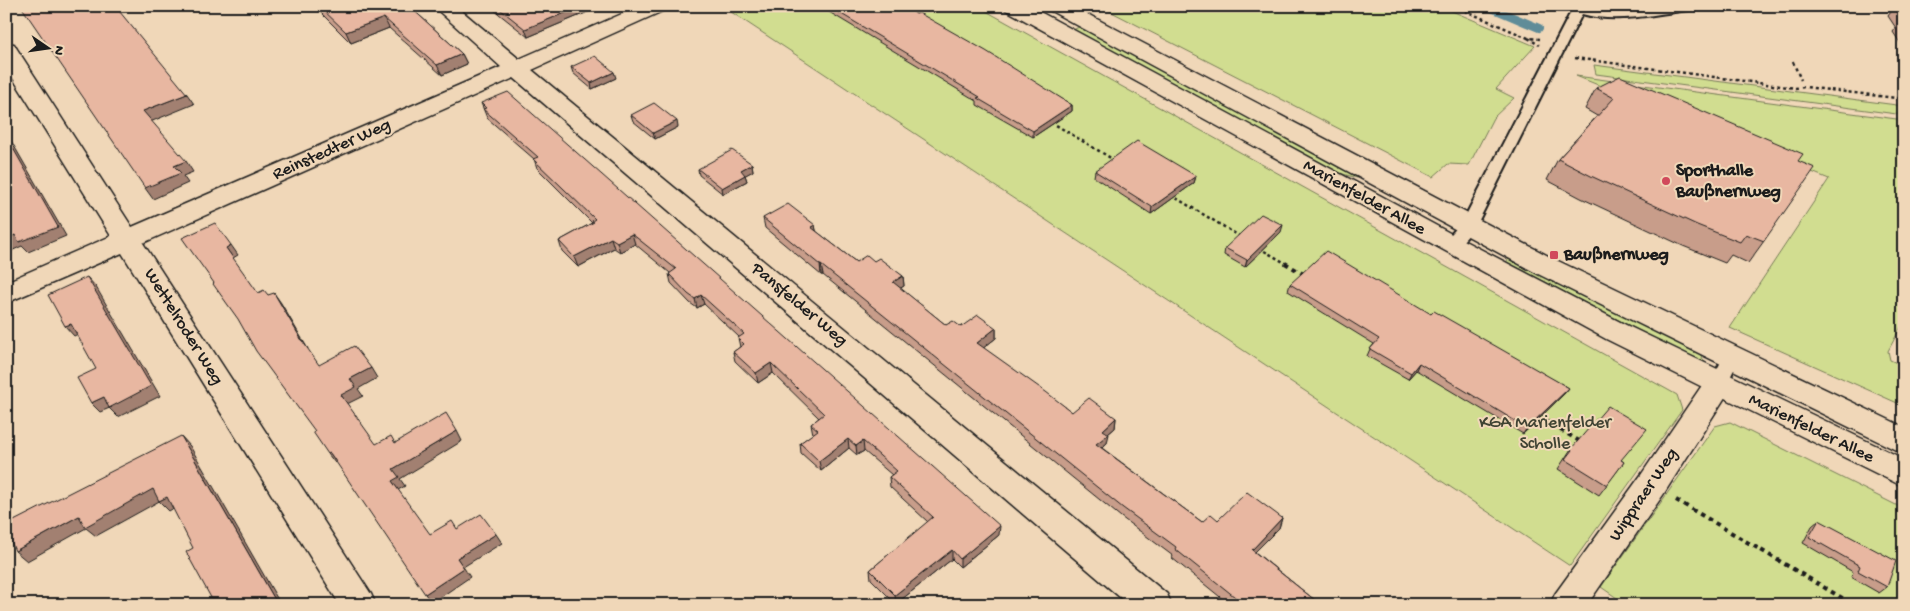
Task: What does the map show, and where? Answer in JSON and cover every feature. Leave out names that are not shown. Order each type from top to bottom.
[{"type":"street","name":"Pansfelder Weg","points":[[443,6],[1155,605]]},
{"type":"street","name":"Reinstedter Weg","points":[[6,294],[658,6]]},
{"type":"street","name":"Marienfelder Allee","points":[[1013,6],[1459,234]]},
{"type":"street","name":"Marienfelder Allee","points":[[1056,6],[1459,234],[1616,332],[1725,370],[1904,440]]},
{"type":"street","name":"Wettelroder Weg","points":[[6,49],[359,605]]},
{"type":"street","name":"Marienfelder Allee","points":[[1725,370],[1904,474]]},
{"type":"street","name":"Wippraer Weg","points":[[1567,605],[1652,485],[1725,370]]},
{"type":"lane","points":[[1459,234],[1579,8],[1599,15],[1689,6]]},
{"type":"path","points":[[1454,6],[1528,38],[1543,40]]},
{"type":"path","points":[[1555,55],[1795,88],[1805,87],[1904,99]]},
{"type":"path","points":[[1794,62],[1801,80]]},
{"type":"path","points":[[1046,119],[1122,165]]},
{"type":"path","points":[[1165,191],[1249,242]]},
{"type":"path","points":[[1258,247],[1309,278]]},
{"type":"path","points":[[1529,411],[1588,447]]},
{"type":"path","points":[[1652,485],[1854,605]]},
{"type":"green space","name":"KGA Marienfelder Scholle","points":[[722,6],[977,6],[1677,395],[1682,410],[1570,566]]},
{"type":"green space","points":[[1100,6],[1440,6],[1535,46],[1496,89],[1514,98],[1493,118],[1469,165],[1448,164],[1433,177]]},
{"type":"green space","points":[[1081,26],[1360,176],[1357,178],[1336,172],[1073,30]]},
{"type":"green space","points":[[1594,65],[1904,106],[1904,115],[1596,74]]},
{"type":"green space","points":[[1576,76],[1904,120],[1904,321],[1888,351],[1890,360],[1904,366],[1904,406],[1730,328],[1829,179]]},
{"type":"green space","points":[[1512,255],[1698,351],[1705,362],[1702,363],[1506,262]]},
{"type":"green space","points":[[1730,422],[1904,509],[1904,605],[1627,605],[1601,587],[1715,426]]},
{"type":"building","points":[[21,6],[57,6],[58,9],[61,8],[63,10],[75,6],[115,6],[187,94],[143,111],[186,161],[174,166],[181,173],[145,188]]},
{"type":"building","points":[[319,6],[409,6],[462,54],[437,65],[384,18],[346,32]]},
{"type":"building","points":[[496,6],[582,6],[525,29]]},
{"type":"building","points":[[828,6],[904,6],[986,51],[1072,105],[1033,131]]},
{"type":"building","points":[[595,56],[614,72],[591,83],[571,67]]},
{"type":"building","name":"Sporthalle Baußnernweg","points":[[1620,76],[1803,154],[1798,161],[1815,168],[1764,241],[1746,234],[1740,242],[1697,225],[1558,159],[1614,98],[1596,88]]},
{"type":"building","points":[[508,92],[1000,526],[960,559],[952,550],[895,595],[870,570],[933,517],[889,477],[897,471],[863,441],[856,446],[848,439],[819,461],[800,443],[818,430],[811,424],[824,414],[771,363],[756,373],[733,352],[744,344],[738,338],[744,334],[701,295],[695,299],[688,294],[669,274],[676,269],[632,234],[617,242],[611,238],[574,257],[559,241],[594,222],[592,221],[595,219],[533,159],[538,157],[483,109],[486,108],[481,103]]},
{"type":"building","points":[[654,103],[677,121],[653,133],[631,115]]},
{"type":"building","points":[[6,136],[58,227],[19,242],[15,235],[6,239]]},
{"type":"building","points":[[1137,141],[1196,176],[1152,207],[1095,171]]},
{"type":"building","points":[[732,150],[752,164],[741,170],[745,175],[722,188],[698,169]]},
{"type":"building","points":[[788,204],[815,225],[811,227],[856,262],[867,255],[874,261],[879,258],[903,276],[893,282],[946,325],[953,321],[961,327],[978,315],[996,328],[977,343],[1072,412],[1089,398],[1116,418],[1103,430],[1109,434],[1096,444],[1202,522],[1211,514],[1218,520],[1247,492],[1282,518],[1252,550],[1321,605],[1245,605],[1175,549],[1176,547],[1123,508],[763,218]]},
{"type":"building","points":[[1261,214],[1283,225],[1247,260],[1225,248]]},
{"type":"building","points":[[215,223],[231,245],[226,248],[258,293],[264,290],[268,295],[274,293],[319,365],[354,346],[371,368],[350,379],[356,387],[341,395],[376,444],[391,436],[395,443],[446,413],[457,431],[393,469],[399,477],[392,481],[430,534],[452,521],[457,529],[481,514],[496,534],[457,558],[464,568],[425,594],[330,453],[328,454],[313,432],[315,431],[256,351],[238,319],[182,238]]},
{"type":"building","points":[[1326,251],[1431,314],[1434,311],[1569,388],[1527,428],[1419,363],[1411,373],[1370,349],[1379,339],[1290,284]]},
{"type":"building","points":[[87,277],[151,386],[109,408],[104,397],[91,403],[77,378],[96,369],[71,324],[65,326],[48,295]]},
{"type":"building","points":[[1608,406],[1647,429],[1621,460],[1624,462],[1607,485],[1565,459],[1571,449]]},
{"type":"building","points":[[181,436],[278,605],[215,605],[186,552],[193,548],[167,497],[159,501],[153,489],[85,527],[79,516],[15,551],[6,530],[6,525]]},
{"type":"building","points":[[1819,520],[1896,561],[1887,587],[1858,571],[1860,566],[1809,537]]},
{"type":"waterway","points":[[1487,6],[1539,28]]},
{"type":"place","name":"Sporthalle Baußnernweg","points":[[1666,181]]},
{"type":"place","name":"Baußnernweg","points":[[1554,255]]}]
